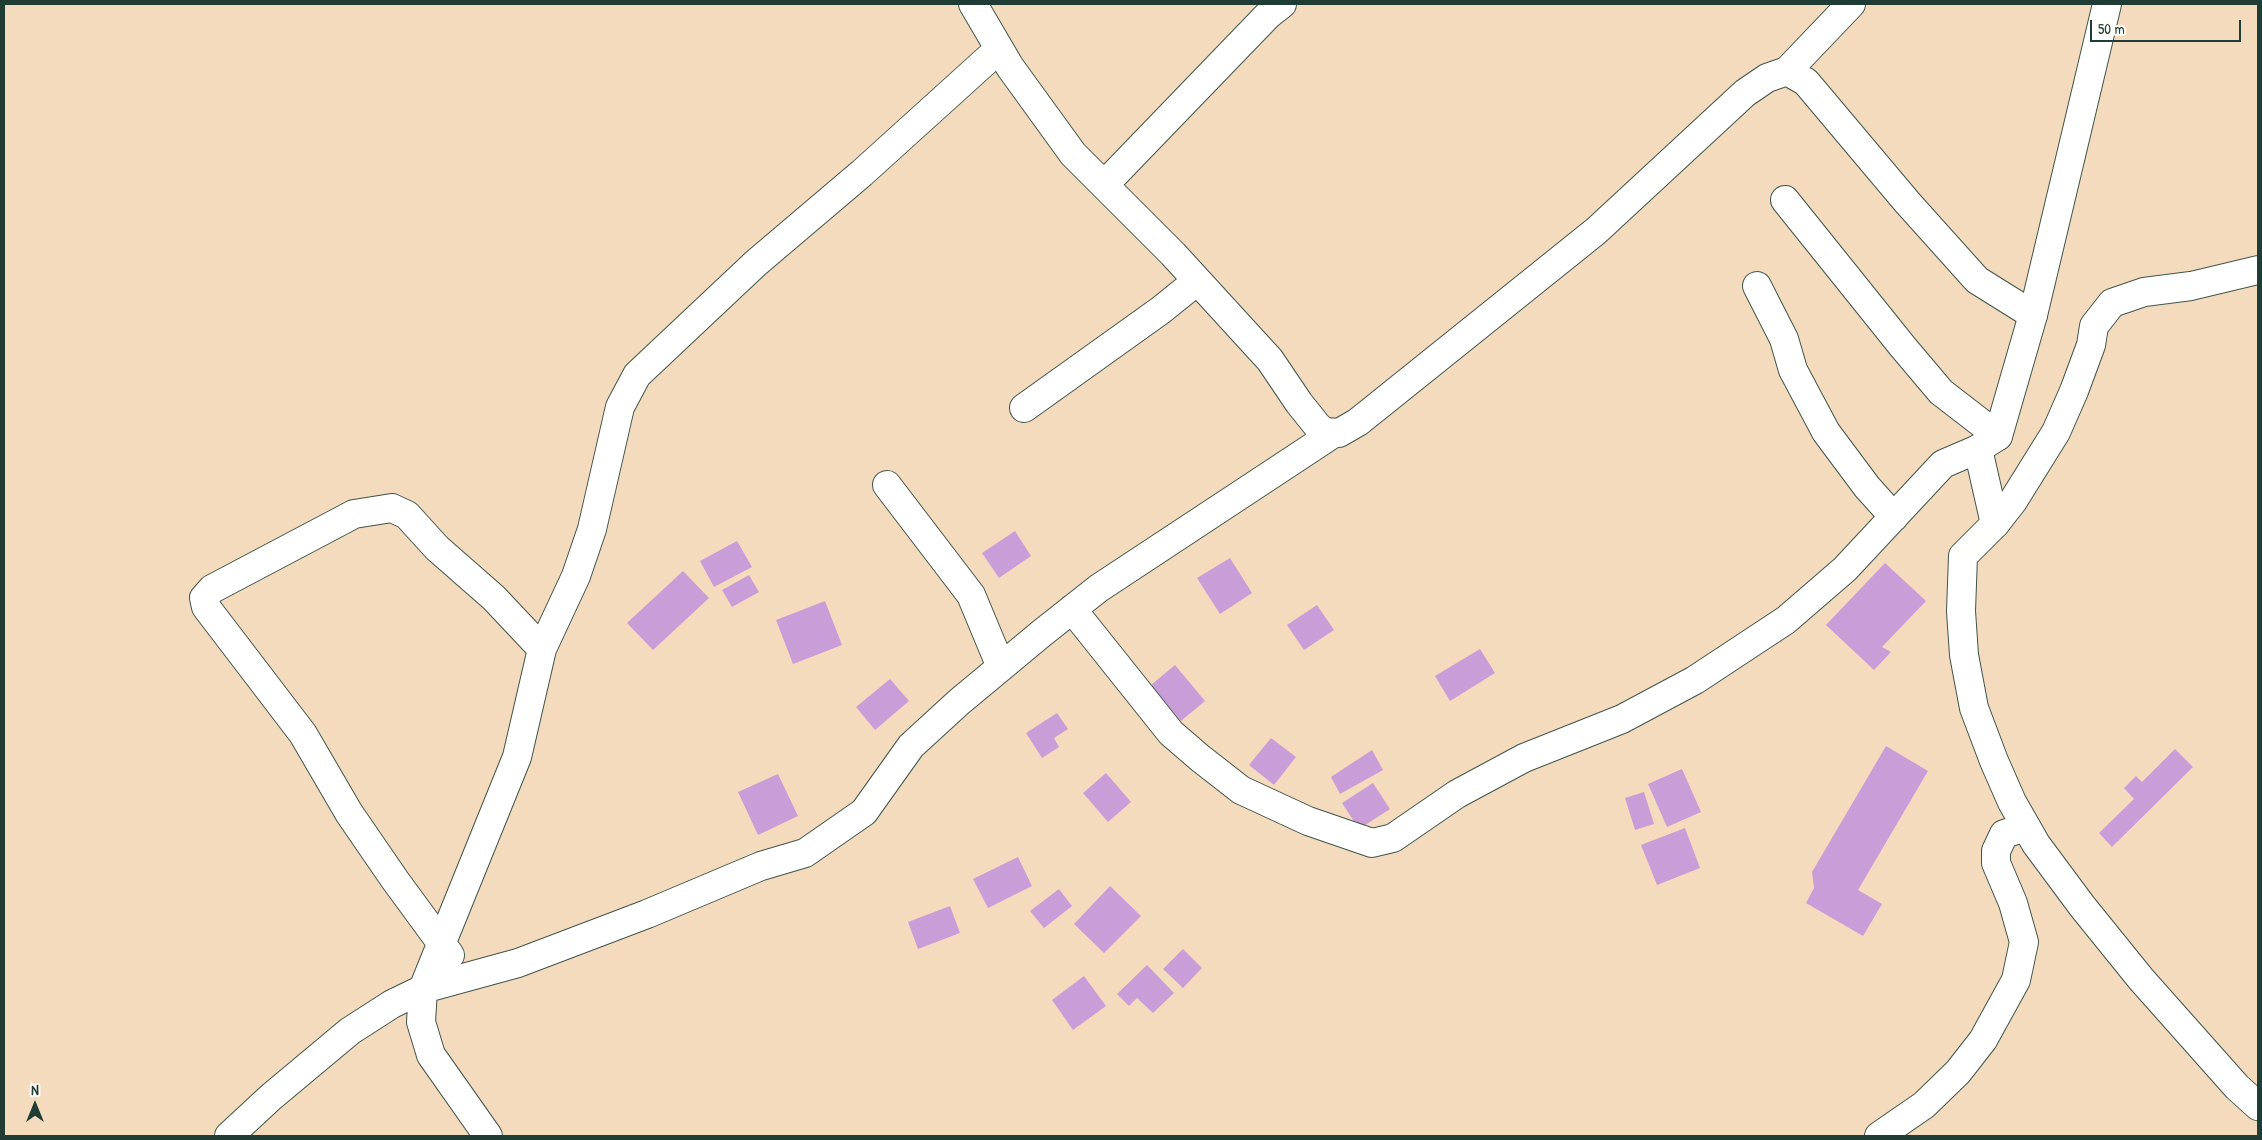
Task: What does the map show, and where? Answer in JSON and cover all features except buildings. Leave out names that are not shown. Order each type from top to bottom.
[{"type":"street","points":[[973,4],[1010,67],[1073,154],[1197,281],[1270,360],[1298,403],[1318,428],[1334,433]]},
{"type":"street","points":[[1104,185],[1268,15],[1282,4]]},
{"type":"street","points":[[229,1136],[271,1097],[350,1032],[392,1004],[423,989],[518,963],[647,914],[761,866],[805,853],[864,812],[911,746],[1001,667],[1099,588],[1334,433],[1358,422],[1596,231],[1745,93],[1767,78],[1786,71],[1851,4]]},
{"type":"street","points":[[1995,524],[1988,442],[2032,315],[2107,4]]},
{"type":"street","points":[[488,1136],[431,1056],[421,1022],[423,989],[517,757],[542,649],[576,576],[592,529],[620,407],[637,376],[756,264],[862,173],[1000,49]]},
{"type":"street","points":[[1786,71],[1806,82],[1907,202],[1977,280],[2032,315]]},
{"type":"street","points":[[1785,200],[1941,392],[1988,442]]},
{"type":"street","points":[[2258,270],[2191,286],[2144,292],[2112,303],[2094,326],[2091,346],[2056,432],[2013,501],[1995,524],[1963,556],[1961,611],[1964,655],[1974,708],[1994,761],[2012,802],[2026,827],[2082,906],[2141,979],[2237,1087],[2258,1106]]},
{"type":"street","points":[[1024,408],[1161,310],[1197,281]]},
{"type":"street","points":[[1758,286],[1784,339],[1793,370],[1826,432],[1867,487],[1894,516]]},
{"type":"street","points":[[1072,609],[1171,733],[1241,790],[1308,821],[1372,843],[1393,838],[1457,794],[1524,758],[1622,719],[1695,680],[1786,620],[1845,569],[1943,464],[1988,442]]},
{"type":"street","points":[[887,485],[971,595],[1001,667]]},
{"type":"street","points":[[465,979],[442,942],[395,880],[349,813],[302,734],[206,607],[204,598],[212,589],[354,514],[392,508],[407,515],[437,548],[494,598],[542,649]]},
{"type":"street","points":[[1879,1136],[1924,1105],[1958,1072],[1983,1040],[2016,980],[2024,942],[2014,903],[1996,863],[1996,851],[2004,834],[2026,827]]}]
